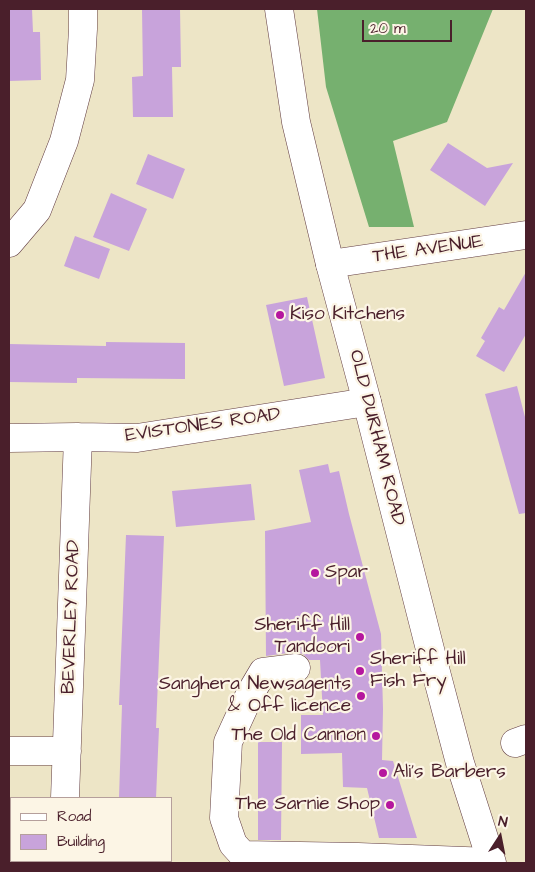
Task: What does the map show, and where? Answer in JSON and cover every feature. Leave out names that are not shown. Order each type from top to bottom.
[{"type":"street","points":[[9,243],[37,210],[64,141],[80,80],[83,9]]},
{"type":"street","name":"OLD DURHAM ROAD","points":[[279,9],[296,122],[330,264],[460,763],[492,862]]},
{"type":"street","name":"THE AVENUE","points":[[330,264],[526,235]]},
{"type":"street","name":"EVISTONES ROAD","points":[[9,438],[137,438],[367,402]]},
{"type":"street","name":"BEVERLEY ROAD","points":[[65,797],[78,437]]},
{"type":"street","points":[[296,668],[264,672],[250,694],[228,742],[224,818],[233,844],[243,855],[356,860],[492,862]]},
{"type":"street","points":[[9,751],[67,752]]},
{"type":"green space","points":[[317,9],[493,9],[447,122],[393,141],[414,227],[369,227],[326,87]]},
{"type":"building","points":[[9,9],[32,9],[33,32],[40,32],[41,80],[9,81]]},
{"type":"building","points":[[142,9],[180,9],[181,67],[172,67],[173,117],[133,117],[132,77],[143,76]]},
{"type":"building","points":[[448,143],[487,168],[513,163],[485,206],[430,170]]},
{"type":"building","points":[[148,154],[185,169],[173,199],[136,184]]},
{"type":"building","points":[[111,193],[147,209],[129,251],[93,237]]},
{"type":"building","points":[[75,236],[110,249],[99,279],[64,266]]},
{"type":"building","points":[[526,272],[526,334],[504,372],[476,356],[485,341],[481,338],[499,307],[504,310]]},
{"type":"building","points":[[307,297],[325,378],[284,386],[266,305]]},
{"type":"building","points":[[106,342],[185,343],[185,379],[77,378],[77,383],[9,382],[9,344],[106,346]]},
{"type":"building","points":[[517,386],[526,421],[526,513],[519,514],[485,394]]},
{"type":"building","points":[[328,464],[330,473],[339,471],[381,634],[382,760],[393,761],[417,838],[379,838],[367,788],[343,787],[342,753],[301,754],[301,715],[323,715],[320,660],[309,660],[303,654],[295,652],[266,656],[265,531],[311,522],[299,470]]},
{"type":"building","points":[[251,484],[255,520],[176,527],[172,491]]},
{"type":"building","points":[[126,535],[164,536],[156,728],[159,728],[156,797],[119,797],[122,705],[119,705]]},
{"type":"building","points":[[258,742],[282,742],[281,840],[258,840]]},
{"type":"place","name":"Kiso Kitchens","points":[[280,315]]},
{"type":"place","name":"Spar","points":[[315,573]]},
{"type":"place","name":"Sheriff Hill Tandoori","points":[[360,637]]},
{"type":"place","name":"Sheriff Hill Fish Fry","points":[[360,671]]},
{"type":"place","name":"Sanghera Newsagents & Off licence","points":[[361,696]]},
{"type":"place","name":"The Old Cannon","points":[[376,736]]},
{"type":"place","name":"Ali's Barbers","points":[[383,773]]},
{"type":"place","name":"The Sarnie Shop","points":[[390,805]]}]
